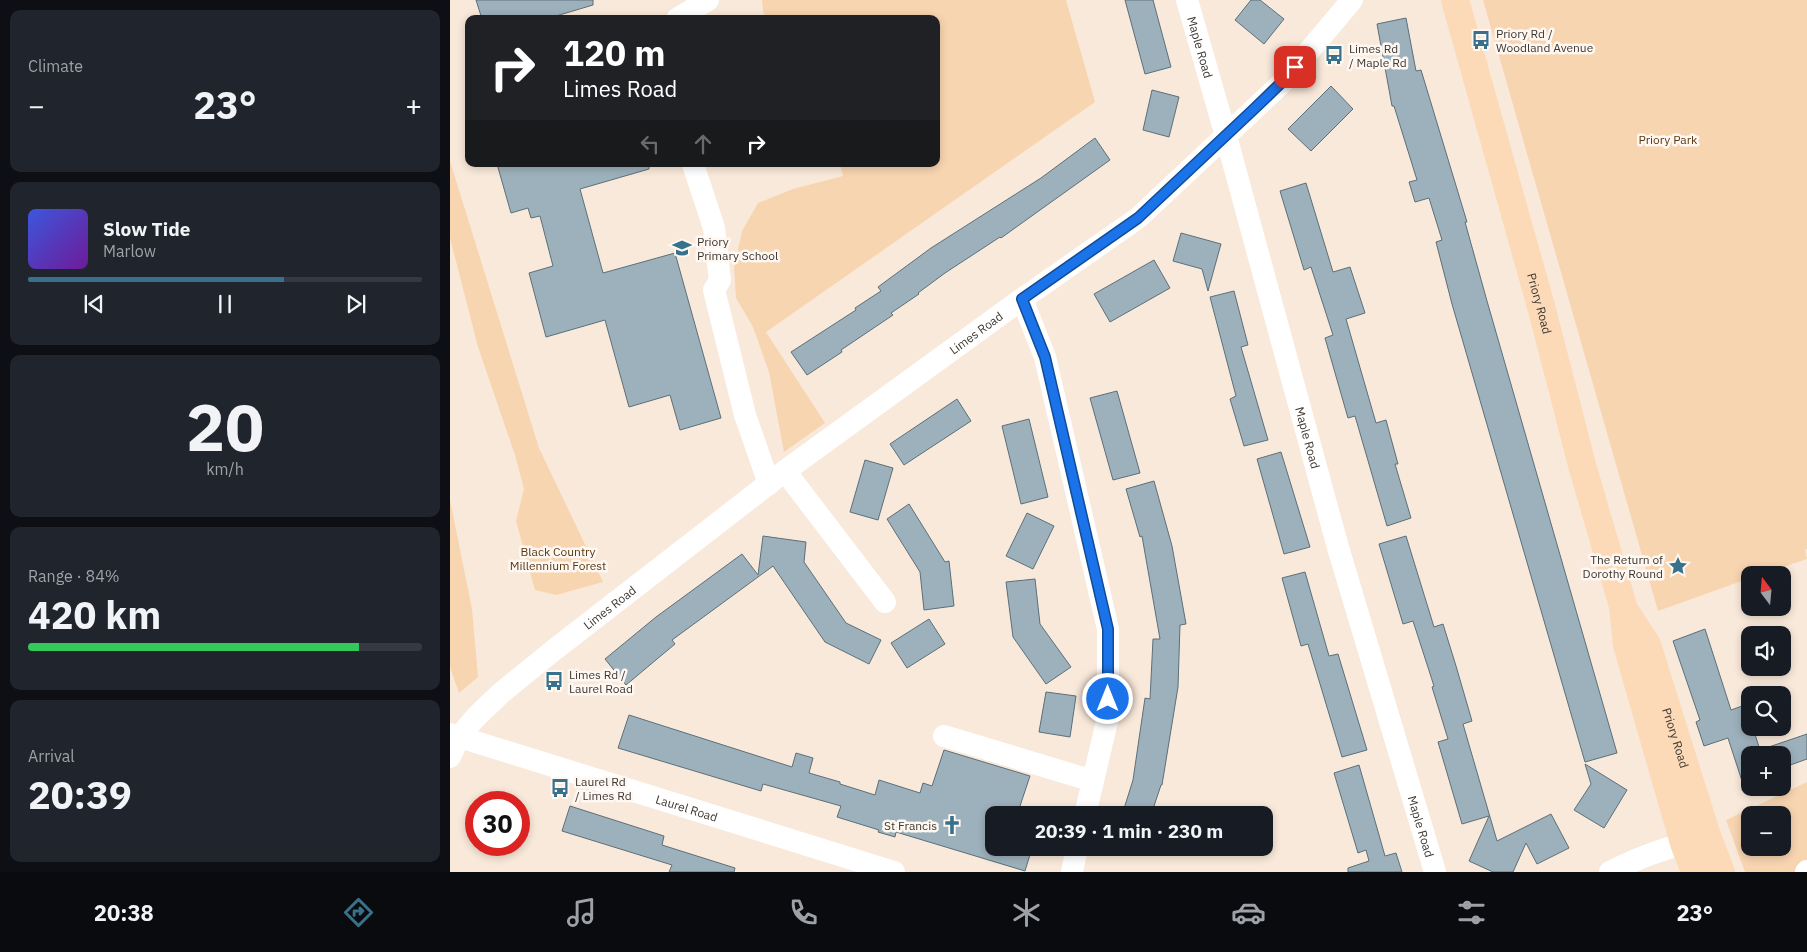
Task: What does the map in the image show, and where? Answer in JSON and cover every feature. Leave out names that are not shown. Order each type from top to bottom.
[{"type":"main road","name":"Priory Road","points":[[1455,0],[1542,310],[1582,465],[1623,606],[1626,644],[1696,841],[1720,872]]},
{"type":"main road","name":"Priory Road","points":[[1623,606],[1647,645],[1684,764],[1696,841],[1696,872]]},
{"type":"street","points":[[684,15],[708,0]]},
{"type":"street","name":"Maple Road","points":[[1187,0],[1337,544],[1435,872]]},
{"type":"street","name":"Limes Road","points":[[453,742],[501,693],[777,477],[1022,299],[1138,218],[1282,82],[1352,0]]},
{"type":"street","points":[[694,167],[714,228],[720,280],[714,290],[746,415],[777,477],[885,602]]},
{"type":"street","points":[[1022,299],[1045,357],[1108,629],[1108,717],[1087,806]]},
{"type":"street","points":[[944,736],[1093,781]]},
{"type":"street","name":"Laurel Road","points":[[453,742],[894,872]]},
{"type":"street","points":[[1610,872],[1627,864],[1696,841]]},
{"type":"street","points":[[1072,872],[1076,856]]},
{"type":"green space","points":[[762,0],[1066,0],[1095,102],[766,332],[825,423],[784,452],[769,372],[753,327],[736,298],[734,268],[742,231],[758,203],[793,189],[843,176],[841,167],[940,167],[940,15],[765,15]]},
{"type":"green space","name":"Priory Park","points":[[1483,0],[1807,0],[1807,549],[1805,550],[1807,559],[1786,566],[1741,566],[1741,581],[1658,611]]},
{"type":"green space","name":"Black Country Millennium Forest","points":[[450,161],[539,448],[603,582],[556,595],[535,590],[516,521],[524,489],[515,455],[478,347],[450,238]]},
{"type":"green space","points":[[450,500],[472,609],[478,677],[459,693],[450,667]]},
{"type":"green space","points":[[1807,782],[1807,872],[1745,872],[1726,820],[1741,813],[1741,856],[1791,856],[1791,806],[1756,806],[1777,796],[1791,796],[1791,790]]},
{"type":"building","points":[[476,0],[593,0],[593,5],[559,15],[481,15]]},
{"type":"building","points":[[1125,0],[1153,0],[1171,67],[1145,74]]},
{"type":"building","points":[[1251,0],[1260,0],[1284,19],[1264,44],[1235,20]]},
{"type":"building","points":[[1406,18],[1416,71],[1421,70],[1467,222],[1465,222],[1487,301],[1617,753],[1585,762],[1452,304],[1436,242],[1442,240],[1429,198],[1415,202],[1409,182],[1417,180],[1394,106],[1392,106],[1377,24]]},
{"type":"building","points":[[1331,86],[1353,109],[1311,151],[1288,129]]},
{"type":"building","points":[[1152,90],[1179,97],[1169,137],[1143,130]]},
{"type":"building","points":[[1095,138],[1110,160],[1001,238],[945,273],[891,313],[893,315],[807,375],[791,352],[856,310],[855,308],[881,291],[878,287],[931,248],[1041,178]]},
{"type":"building","points":[[498,167],[649,167],[649,169],[580,189],[603,273],[675,253],[721,418],[680,430],[670,395],[629,407],[605,320],[546,337],[529,273],[553,266],[540,216],[531,218],[528,208],[511,213]]},
{"type":"building","points":[[1306,183],[1333,272],[1350,267],[1365,313],[1346,319],[1376,423],[1386,420],[1398,464],[1395,464],[1411,518],[1387,526],[1355,416],[1348,418],[1325,338],[1333,335],[1311,267],[1304,270],[1280,191]]},
{"type":"building","points":[[1181,233],[1221,244],[1208,291],[1202,269],[1173,261]]},
{"type":"building","points":[[1154,260],[1170,288],[1110,322],[1094,294]]},
{"type":"building","points":[[1234,291],[1248,345],[1241,347],[1268,440],[1244,446],[1230,399],[1236,396],[1210,297]]},
{"type":"building","points":[[1117,391],[1140,473],[1113,480],[1090,398]]},
{"type":"building","points":[[957,399],[971,421],[904,465],[890,444]]},
{"type":"building","points":[[1029,419],[1048,497],[1021,504],[1002,426]]},
{"type":"building","points":[[1281,452],[1310,547],[1284,554],[1257,459]]},
{"type":"building","points":[[865,460],[893,468],[878,520],[850,512]]},
{"type":"building","points":[[1154,481],[1172,546],[1186,624],[1180,625],[1178,687],[1162,785],[1154,806],[1125,806],[1133,780],[1145,698],[1150,699],[1153,639],[1160,639],[1142,536],[1140,537],[1126,489]]},
{"type":"building","points":[[909,504],[945,562],[949,561],[954,606],[924,610],[920,572],[887,519]]},
{"type":"building","points":[[1027,513],[1054,526],[1033,569],[1006,556]]},
{"type":"building","points":[[763,536],[806,542],[804,562],[846,623],[881,640],[869,664],[825,642],[773,566],[672,640],[675,644],[626,685],[605,659],[656,617],[742,554],[758,575]]},
{"type":"building","points":[[1406,536],[1434,627],[1443,624],[1456,666],[1472,721],[1463,724],[1497,841],[1551,814],[1569,848],[1537,864],[1526,843],[1513,872],[1493,872],[1469,861],[1489,816],[1462,824],[1438,742],[1448,739],[1432,687],[1434,686],[1413,621],[1403,624],[1379,544]]},
{"type":"building","points":[[1305,572],[1329,656],[1338,654],[1367,750],[1342,757],[1308,644],[1301,646],[1282,578]]},
{"type":"building","points":[[1035,579],[1040,624],[1071,667],[1046,684],[1013,637],[1006,582]]},
{"type":"building","points":[[929,619],[945,644],[907,668],[891,643]]},
{"type":"building","points":[[1705,629],[1731,710],[1741,706],[1741,736],[1756,736],[1759,746],[1741,746],[1741,778],[1728,738],[1704,746],[1696,722],[1700,720],[1673,641]]},
{"type":"building","points":[[1046,692],[1076,696],[1070,737],[1039,732]]},
{"type":"building","points":[[629,715],[792,767],[796,753],[813,758],[809,773],[875,795],[879,780],[920,793],[923,783],[932,786],[944,750],[1030,776],[1020,806],[985,806],[985,856],[1030,856],[1025,871],[896,832],[895,837],[837,817],[841,806],[763,784],[761,791],[618,748]]},
{"type":"building","points":[[1807,734],[1807,759],[1791,765],[1791,746],[1772,746]]},
{"type":"building","points":[[1585,764],[1627,790],[1604,828],[1574,810],[1591,784]]},
{"type":"building","points":[[1359,765],[1385,856],[1396,853],[1402,872],[1348,872],[1348,868],[1369,861],[1366,850],[1358,853],[1334,773]]},
{"type":"building","points":[[570,806],[664,836],[662,845],[735,868],[734,872],[669,872],[672,865],[562,831]]},
{"type":"place","name":"Priory Rd / Woodland Avenue","points":[[1481,40]]},
{"type":"place","name":"Limes Rd / Maple Rd","points":[[1334,55]]},
{"type":"place","name":"Priory Primary School","points":[[682,248]]},
{"type":"place","name":"The Return of Dorothy Round","points":[[1678,566]]},
{"type":"place","name":"Limes Rd / Laurel Road","points":[[554,681]]},
{"type":"place","name":"Laurel Rd / Limes Rd","points":[[560,788]]},
{"type":"place","name":"St Francis","points":[[952,825]]},
{"type":"route","points":[[1108,699],[1108,629],[1045,357],[1022,299],[1138,218],[1226,136],[1295,67]]}]
